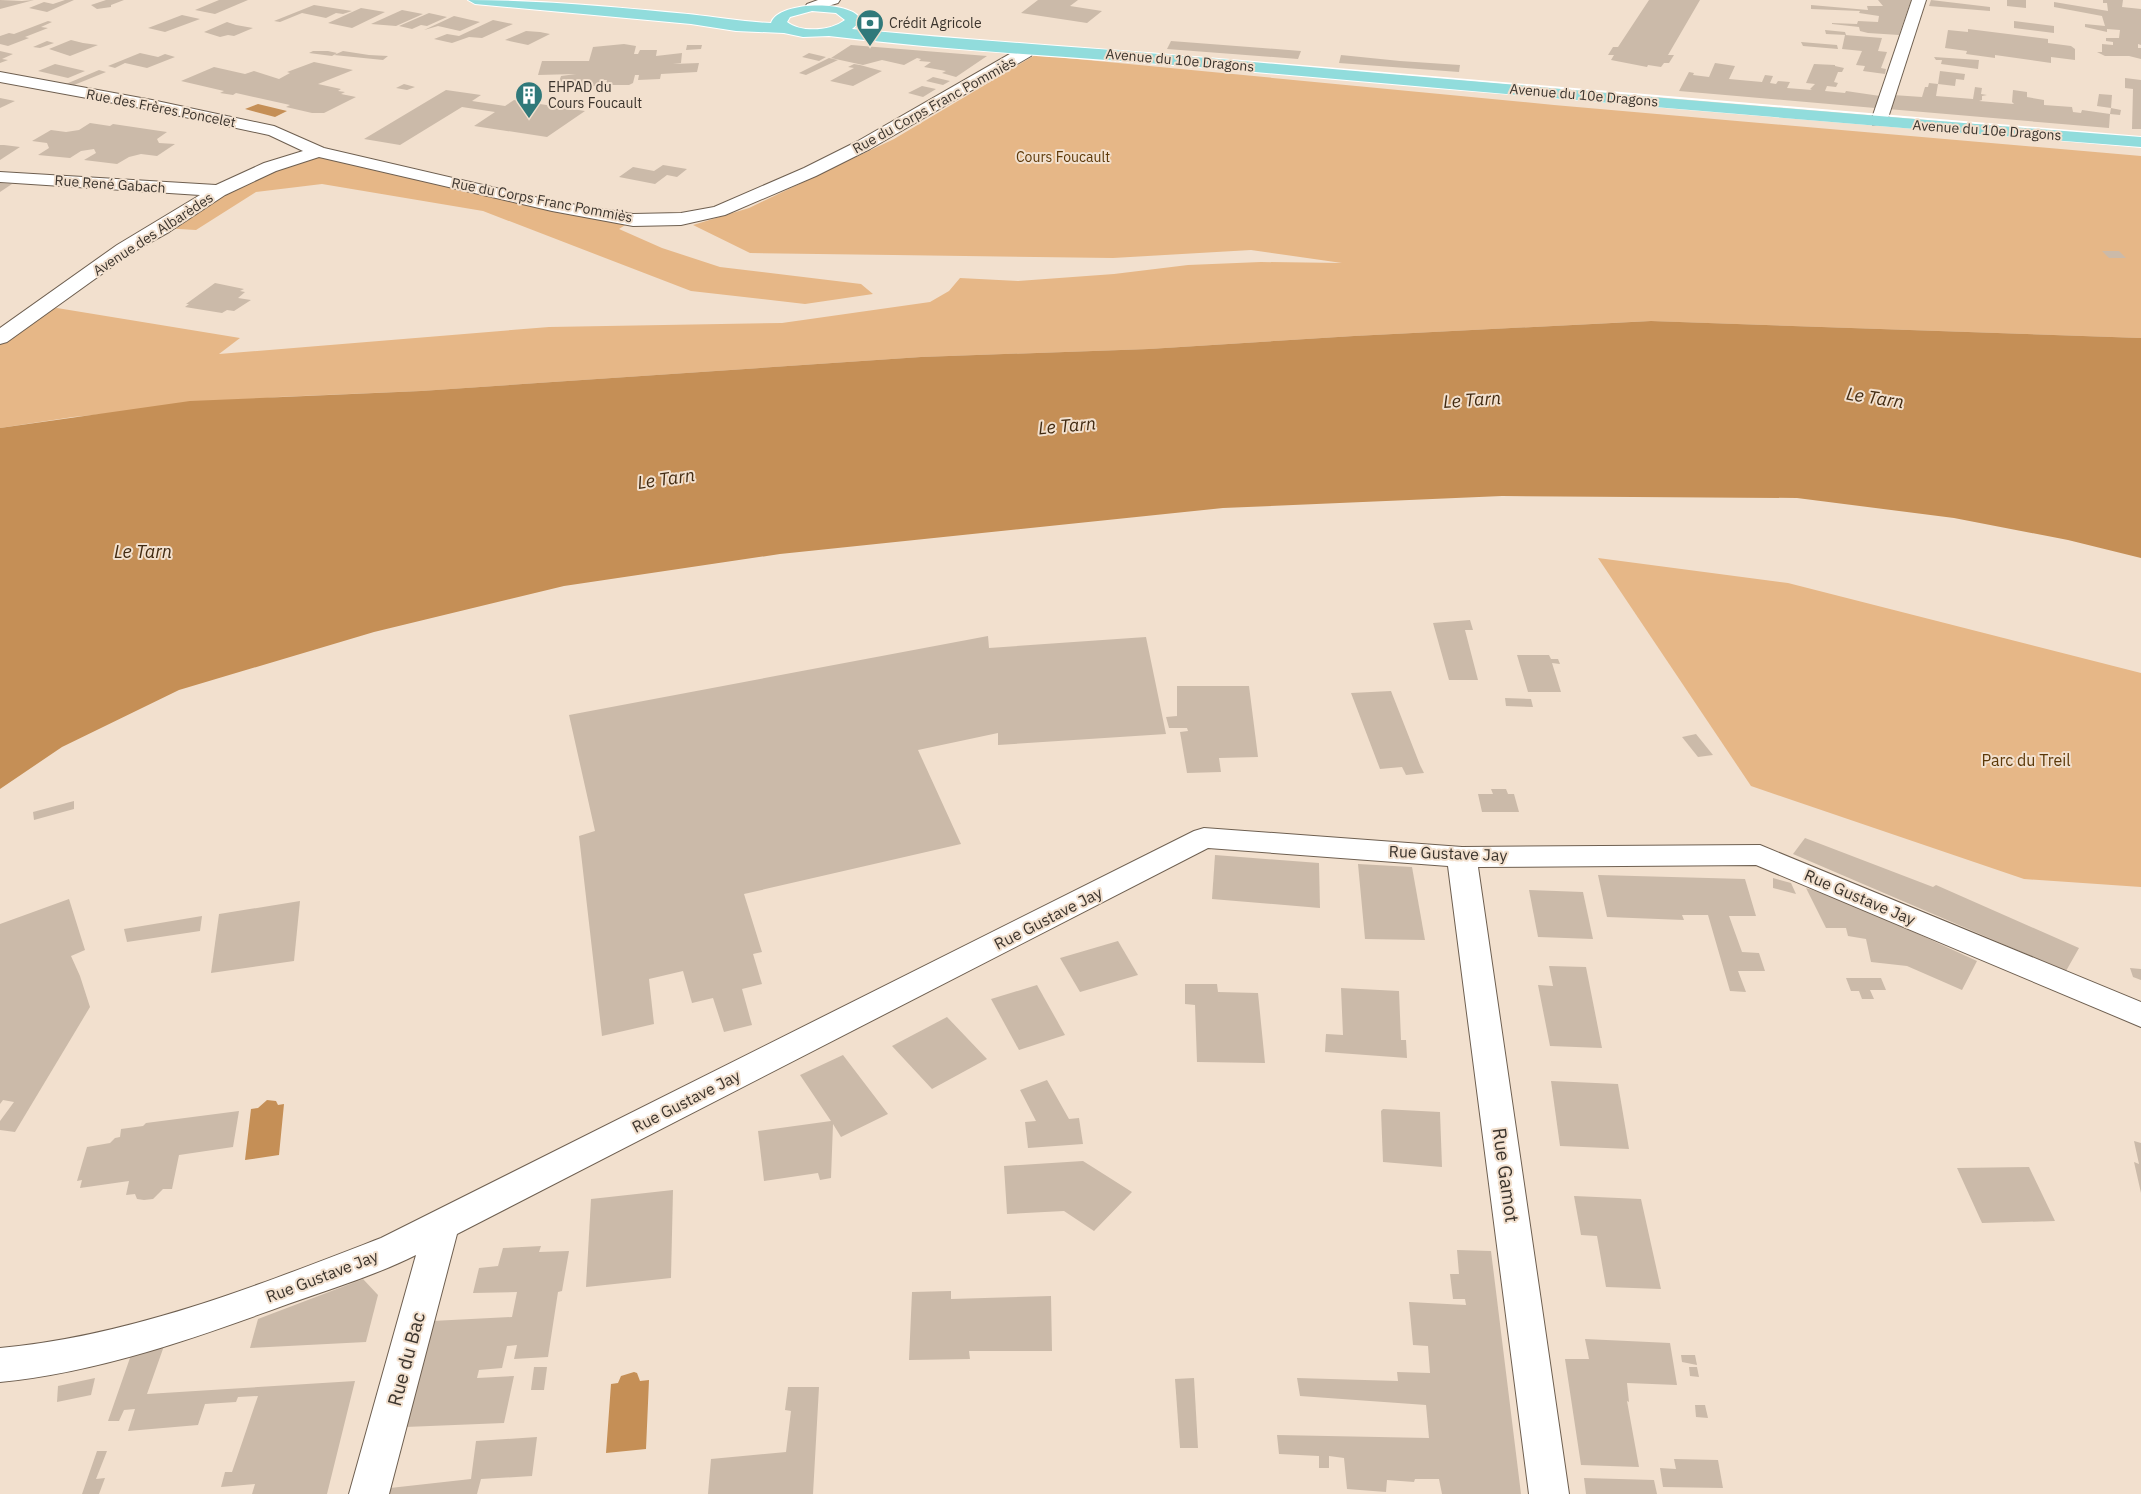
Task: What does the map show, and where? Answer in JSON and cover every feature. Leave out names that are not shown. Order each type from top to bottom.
[{"type":"main road","points":[[476,0],[516,2],[736,26],[783,22]]},
{"type":"main road","name":"Avenue du 10e Dragons","points":[[1027,49],[896,33],[849,11],[812,7],[793,10],[783,22],[809,33],[830,32],[1027,49],[1402,78],[1879,121],[2141,142]]},
{"type":"main road","points":[[830,32],[844,28],[849,11]]},
{"type":"street","points":[[812,7],[833,0]]},
{"type":"street","points":[[1879,121],[1919,0]]},
{"type":"street","name":"Rue du Corps Franc Pommiès","points":[[318,152],[552,206],[633,220],[681,219],[720,211],[864,146],[1020,56],[1027,49]]},
{"type":"street","name":"Rue des Frères Poncelet","points":[[0,77],[152,105],[274,131],[318,152]]},
{"type":"street","name":"Avenue des Albarèdes","points":[[0,338],[124,250],[219,191],[270,167],[318,152]]},
{"type":"street","name":"Rue René Gabach","points":[[0,177],[219,191]]},
{"type":"street","name":"Rue Gustave Jay","points":[[0,1365],[58,1359],[137,1339],[273,1295],[394,1249],[1204,838],[1462,856],[1760,855],[2141,1015]]},
{"type":"street","name":"Rue Gamot","points":[[1462,856],[1549,1494]]},
{"type":"street","name":"Rue du Bac","points":[[369,1494],[442,1224]]},
{"type":"green space","name":"Cours Foucault","points":[[1035,55],[1554,105],[2141,156],[2141,338],[1650,321],[1354,336],[1149,349],[921,357],[421,391],[278,397],[73,417],[0,428],[0,338],[38,311],[57,308],[240,338],[219,354],[549,327],[782,323],[930,302],[949,291],[960,278],[1018,281],[1114,274],[1188,265],[1261,262],[1342,263],[1251,250],[1113,258],[750,253],[693,225],[749,208],[894,139]]},
{"type":"green space","points":[[318,152],[633,220],[619,229],[662,248],[720,267],[861,284],[873,294],[805,304],[691,291],[483,211],[322,184],[256,192],[196,230],[162,228],[219,191]]},
{"type":"green space","name":"Parc du Treil","points":[[1598,558],[1788,583],[2141,673],[2141,887],[2024,879],[1751,786]]},
{"type":"water","points":[[258,104],[287,111],[275,117],[245,109]]},
{"type":"water","name":"Le Tarn","points":[[1651,321],[2141,338],[2141,558],[2068,540],[1954,518],[1797,498],[1502,496],[1223,508],[780,554],[564,586],[374,632],[179,690],[62,747],[0,789],[0,428],[190,401],[421,391],[921,357],[1149,349],[1354,336]]},
{"type":"water","points":[[267,1100],[276,1101],[278,1105],[284,1104],[279,1155],[245,1160],[251,1109],[258,1108]]},
{"type":"water","points":[[634,1372],[637,1373],[640,1381],[649,1380],[646,1449],[606,1453],[611,1384],[618,1383],[621,1376]]},
{"type":"building","points":[[0,0],[22,1],[34,0],[0,9]]},
{"type":"building","points":[[65,0],[74,0],[47,12],[29,8],[44,2],[53,4]]},
{"type":"building","points":[[106,0],[124,0],[111,5],[111,7],[97,9],[91,5]]},
{"type":"building","points":[[219,0],[248,0],[215,14],[195,10]]},
{"type":"building","points":[[1038,0],[1078,0],[1070,6],[1102,11],[1087,23],[1021,13]]},
{"type":"building","points":[[1649,0],[1700,0],[1668,55],[1674,55],[1669,63],[1664,63],[1661,67],[1648,65],[1647,67],[1611,60],[1614,55],[1608,55],[1613,47],[1618,47]]},
{"type":"building","points":[[1878,0],[1911,0],[1899,35],[1868,33],[1860,31],[1859,27],[1832,24],[1857,24],[1858,21],[1878,22],[1879,16],[1859,13],[1860,11],[1811,9],[1811,5],[1868,10],[1867,6],[1883,6]]},
{"type":"building","points":[[1931,0],[1990,7],[1990,11],[1929,6]]},
{"type":"building","points":[[2007,0],[2026,0],[2026,8],[2007,6]]},
{"type":"building","points":[[2103,0],[2123,0],[2122,7],[2141,9],[2141,45],[2138,44],[2138,48],[2141,48],[2141,59],[2129,56],[2105,56],[2097,52],[2102,52],[2102,44],[2113,45],[2113,42],[2106,41],[2106,38],[2119,38],[2120,30],[2107,29],[2107,32],[2085,27],[2085,24],[2105,26],[2102,16],[2054,7],[2054,2],[2108,11],[2107,3],[2103,3]]},
{"type":"building","points":[[314,5],[352,11],[343,14],[336,13],[326,18],[302,13],[280,22],[274,21]]},
{"type":"building","points":[[361,8],[385,12],[352,28],[328,23]]},
{"type":"building","points":[[402,10],[423,14],[396,26],[371,24]]},
{"type":"building","points":[[429,13],[447,17],[427,26],[421,25],[412,29],[399,26]]},
{"type":"building","points":[[182,15],[200,19],[165,32],[148,28]]},
{"type":"building","points":[[454,16],[480,22],[460,31],[438,26],[424,30]]},
{"type":"building","points":[[493,20],[513,24],[482,38],[469,37],[452,43],[434,39],[447,34],[459,36]]},
{"type":"building","points":[[48,21],[52,22],[41,27],[48,28],[25,37],[29,38],[8,46],[0,44],[0,36],[9,33],[14,34]]},
{"type":"building","points":[[2014,21],[2054,26],[2054,33],[2014,28]]},
{"type":"building","points":[[227,22],[253,28],[234,36],[220,37],[204,32]]},
{"type":"building","points":[[1968,29],[2048,39],[2048,43],[2071,46],[2075,49],[2075,60],[2051,57],[2051,63],[1995,55],[1995,58],[1966,54],[1967,51],[1945,48],[1948,30],[1968,32]]},
{"type":"building","points":[[1825,30],[1845,32],[1846,35],[1826,34]]},
{"type":"building","points":[[526,31],[550,34],[528,45],[505,40]]},
{"type":"building","points":[[1845,35],[1882,38],[1878,51],[1887,52],[1881,68],[1886,69],[1885,74],[1863,71],[1865,66],[1856,65],[1862,51],[1842,49]]},
{"type":"building","points":[[71,40],[98,45],[70,56],[49,49]]},
{"type":"building","points":[[47,41],[54,43],[40,48],[33,47]]},
{"type":"building","points":[[1171,41],[1301,51],[1298,59],[1167,49]]},
{"type":"building","points":[[1801,42],[1837,45],[1838,49],[1803,46]]},
{"type":"building","points":[[624,44],[636,46],[634,54],[638,54],[640,50],[657,50],[656,56],[682,53],[681,63],[673,64],[699,63],[697,72],[661,74],[660,79],[638,80],[639,75],[635,75],[633,83],[629,85],[611,85],[606,84],[607,80],[603,80],[602,86],[579,86],[580,81],[559,82],[561,76],[576,74],[538,75],[542,61],[589,61],[593,47]]},
{"type":"building","points":[[687,45],[702,45],[701,49],[686,50]]},
{"type":"building","points":[[851,45],[987,56],[956,77],[942,73],[946,71],[924,67],[931,62],[919,61],[921,59],[917,58],[904,65],[882,60],[863,65],[831,58]]},
{"type":"building","points":[[0,51],[13,54],[2,59],[8,60],[0,63]]},
{"type":"building","points":[[313,51],[337,53],[332,56],[309,53]]},
{"type":"building","points":[[343,51],[388,56],[383,60],[334,55]]},
{"type":"building","points":[[140,53],[158,57],[165,54],[175,57],[147,68],[125,63],[115,68],[108,66]]},
{"type":"building","points":[[809,53],[826,57],[819,61],[802,57]]},
{"type":"building","points":[[1341,55],[1460,65],[1459,72],[1339,63]]},
{"type":"building","points":[[1934,57],[1979,60],[1978,69],[1941,64],[1942,60],[1936,60]]},
{"type":"building","points":[[829,58],[838,60],[806,75],[799,73]]},
{"type":"building","points":[[314,62],[353,70],[318,84],[341,89],[338,91],[345,92],[341,94],[356,97],[324,113],[312,113],[286,107],[290,105],[236,93],[233,95],[220,93],[224,91],[181,81],[214,67],[245,74],[254,71],[279,79],[290,73],[287,72]]},
{"type":"building","points":[[1715,63],[1735,66],[1729,79],[1762,82],[1765,75],[1773,76],[1770,83],[1776,84],[1778,81],[1790,82],[1787,88],[1812,90],[1810,89],[1815,84],[1806,83],[1814,64],[1835,65],[1844,68],[1842,72],[1838,72],[1834,82],[1838,83],[1836,87],[1827,86],[1825,91],[1845,93],[1846,91],[1880,96],[1875,108],[1679,91],[1689,72],[1694,73],[1693,75],[1709,77]]},
{"type":"building","points":[[55,64],[85,71],[68,78],[38,71]]},
{"type":"building","points":[[854,64],[882,71],[853,86],[830,81],[854,68],[848,67]]},
{"type":"building","points":[[99,70],[106,72],[74,85],[66,84]]},
{"type":"building","points":[[1940,71],[1965,74],[1964,80],[1956,79],[1955,86],[1938,84]]},
{"type":"building","points":[[933,77],[950,81],[943,85],[926,81]]},
{"type":"building","points":[[2125,78],[2141,80],[2141,129],[2132,129],[2133,89],[2125,88]]},
{"type":"building","points":[[1929,83],[1938,84],[1936,96],[1973,99],[1975,87],[1982,88],[1981,94],[1987,95],[1982,96],[1982,100],[1979,101],[2014,104],[2012,102],[2013,90],[2027,92],[2027,97],[2044,100],[2044,105],[2072,107],[2073,112],[2081,113],[2082,110],[2110,114],[2109,128],[1888,109],[1893,95],[1922,97],[1925,87],[1928,87]]},
{"type":"building","points":[[404,84],[415,87],[407,90],[396,88]]},
{"type":"building","points":[[922,86],[936,89],[923,97],[908,93]]},
{"type":"building","name":"EHPAD du Cours Foucault","points":[[446,90],[481,95],[472,101],[505,106],[514,100],[585,111],[547,137],[474,126],[495,112],[462,107],[400,145],[364,139]]},
{"type":"building","points":[[2099,94],[2112,95],[2111,108],[2097,106]]},
{"type":"building","points":[[0,98],[15,101],[0,108]]},
{"type":"building","points":[[2111,108],[2121,110],[2120,115],[2110,114]]},
{"type":"building","points":[[90,123],[110,126],[113,124],[167,132],[157,139],[159,143],[175,144],[157,156],[141,154],[129,157],[117,164],[84,160],[96,153],[94,149],[81,151],[70,158],[38,155],[49,148],[47,143],[32,141],[51,130],[66,132],[79,130]]},
{"type":"building","points":[[0,145],[4,145],[20,147],[0,160]]},
{"type":"building","points":[[663,165],[687,169],[677,177],[667,175],[655,184],[619,177],[633,167],[654,171]]},
{"type":"building","points":[[0,183],[12,184],[0,192]]},
{"type":"building","points":[[2102,251],[2119,251],[2126,258],[2109,258]]},
{"type":"building","points":[[215,283],[244,289],[240,291],[245,292],[238,298],[251,300],[234,311],[227,310],[222,313],[185,307],[189,304],[186,304]]},
{"type":"building","points":[[1470,620],[1473,630],[1465,630],[1478,680],[1449,680],[1433,623]]},
{"type":"building","points":[[988,636],[989,648],[1146,637],[1166,734],[998,745],[998,733],[918,750],[961,844],[744,894],[762,952],[753,954],[762,984],[742,989],[752,1025],[724,1032],[713,998],[692,1003],[683,971],[649,979],[654,1024],[602,1036],[579,836],[595,831],[569,715]]},
{"type":"building","points":[[1517,655],[1549,655],[1551,659],[1558,659],[1560,664],[1552,663],[1561,692],[1528,692]]},
{"type":"building","points":[[1177,686],[1249,686],[1258,757],[1219,758],[1221,772],[1187,773],[1180,732],[1188,731],[1187,728],[1169,728],[1166,717],[1177,716]]},
{"type":"building","points":[[1391,691],[1424,773],[1406,775],[1402,767],[1380,769],[1351,693]]},
{"type":"building","points":[[1505,698],[1531,699],[1533,707],[1506,706]]},
{"type":"building","points":[[1696,734],[1713,755],[1698,757],[1682,737]]},
{"type":"building","points":[[1491,789],[1506,789],[1508,794],[1514,794],[1519,812],[1482,812],[1478,794],[1493,794]]},
{"type":"building","points":[[74,801],[74,809],[34,820],[33,812]]},
{"type":"building","points":[[1805,838],[1933,887],[1936,885],[2079,948],[2066,971],[1793,854]]},
{"type":"building","points":[[1215,855],[1319,863],[1320,908],[1212,899]]},
{"type":"building","points":[[1358,864],[1412,867],[1425,940],[1365,939]]},
{"type":"building","points":[[1598,875],[1745,879],[1756,916],[1729,916],[1742,952],[1759,953],[1765,971],[1738,971],[1746,992],[1730,991],[1708,915],[1682,915],[1684,920],[1607,917]]},
{"type":"building","points":[[1773,878],[1791,883],[1796,894],[1773,888]]},
{"type":"building","points":[[1806,888],[1842,899],[1977,961],[1962,990],[1907,966],[1871,962],[1866,939],[1848,936],[1846,928],[1826,928]]},
{"type":"building","points":[[1529,890],[1583,892],[1593,939],[1538,937]]},
{"type":"building","points":[[69,899],[85,950],[71,956],[90,1007],[15,1132],[0,1130],[0,1121],[14,1102],[3,1100],[0,1104],[0,924]]},
{"type":"building","points":[[300,901],[294,961],[211,973],[219,914]]},
{"type":"building","points":[[202,916],[200,931],[127,942],[124,929]]},
{"type":"building","points":[[1118,941],[1138,975],[1080,992],[1060,958]]},
{"type":"building","points":[[1549,966],[1586,967],[1602,1048],[1550,1046],[1538,985],[1553,986]]},
{"type":"building","points":[[2130,968],[2141,969],[2141,980],[2133,977]]},
{"type":"building","points":[[1846,978],[1881,978],[1886,990],[1870,990],[1874,999],[1862,999],[1859,991],[1851,991]]},
{"type":"building","points":[[1185,984],[1217,984],[1218,992],[1258,993],[1265,1063],[1197,1062],[1195,1005],[1185,1004]]},
{"type":"building","points":[[1037,985],[1065,1035],[1019,1050],[991,999]]},
{"type":"building","points":[[1341,988],[1399,991],[1401,1040],[1406,1040],[1407,1058],[1325,1052],[1326,1034],[1343,1035]]},
{"type":"building","points":[[947,1017],[987,1059],[932,1089],[892,1046]]},
{"type":"building","points":[[843,1055],[888,1114],[841,1137],[833,1124],[831,1178],[820,1180],[818,1173],[764,1181],[758,1131],[831,1121],[800,1075]]},
{"type":"building","points":[[1047,1080],[1069,1119],[1079,1118],[1083,1144],[1028,1148],[1025,1122],[1036,1121],[1020,1090]]},
{"type":"building","points":[[1551,1081],[1618,1084],[1629,1149],[1560,1146]]},
{"type":"building","points":[[1383,1109],[1440,1112],[1442,1167],[1383,1162],[1381,1111]]},
{"type":"building","points":[[239,1111],[233,1147],[179,1155],[172,1189],[163,1189],[153,1199],[137,1199],[135,1194],[126,1195],[129,1181],[80,1188],[82,1180],[77,1181],[87,1147],[110,1143],[115,1138],[120,1137],[121,1129],[143,1126],[146,1123]]},
{"type":"building","points":[[2134,1141],[2141,1143],[2141,1193],[2134,1162],[2139,1164]]},
{"type":"building","points":[[1083,1161],[1132,1192],[1094,1231],[1064,1211],[1007,1214],[1004,1166]]},
{"type":"building","points":[[2029,1167],[2055,1221],[1982,1223],[1957,1168]]},
{"type":"building","points":[[673,1190],[671,1278],[586,1287],[591,1199]]},
{"type":"building","points":[[1574,1196],[1641,1199],[1661,1289],[1606,1287],[1597,1236],[1581,1235]]},
{"type":"building","points":[[541,1246],[539,1252],[569,1251],[562,1291],[558,1292],[548,1357],[514,1359],[517,1345],[507,1346],[502,1368],[479,1370],[477,1378],[514,1376],[504,1423],[405,1427],[432,1321],[512,1317],[517,1292],[473,1293],[479,1268],[498,1266],[503,1248]]},
{"type":"building","points":[[1457,1250],[1491,1251],[1521,1494],[1442,1494],[1439,1479],[1415,1479],[1414,1482],[1387,1480],[1386,1492],[1347,1489],[1344,1458],[1329,1456],[1329,1468],[1319,1468],[1319,1456],[1279,1454],[1277,1435],[1429,1438],[1426,1405],[1300,1396],[1297,1378],[1398,1381],[1397,1372],[1430,1373],[1428,1346],[1413,1345],[1409,1302],[1466,1305],[1465,1299],[1453,1299],[1450,1274],[1459,1274]]},
{"type":"building","points":[[363,1279],[378,1295],[366,1342],[250,1348],[258,1319]]},
{"type":"building","points":[[951,1291],[951,1299],[1051,1296],[1052,1351],[969,1351],[970,1359],[909,1360],[912,1292]]},
{"type":"building","points":[[1585,1339],[1670,1343],[1677,1385],[1627,1383],[1629,1402],[1627,1401],[1639,1467],[1581,1465],[1565,1359],[1589,1359]]},
{"type":"building","points":[[164,1346],[147,1394],[355,1381],[327,1494],[252,1494],[255,1484],[221,1487],[225,1472],[232,1472],[258,1396],[238,1397],[236,1402],[205,1404],[198,1425],[128,1431],[135,1409],[124,1410],[119,1421],[108,1421],[131,1355]]},
{"type":"building","points":[[1681,1355],[1695,1355],[1697,1365],[1682,1362]]},
{"type":"building","points":[[534,1367],[547,1367],[544,1390],[531,1390]]},
{"type":"building","points":[[1689,1367],[1697,1367],[1699,1377],[1690,1376]]},
{"type":"building","points":[[95,1378],[91,1395],[57,1402],[58,1386]]},
{"type":"building","points":[[1194,1378],[1198,1448],[1180,1448],[1175,1379]]},
{"type":"building","points":[[788,1387],[819,1387],[813,1494],[708,1494],[711,1459],[786,1452],[791,1411],[785,1410]]},
{"type":"building","points":[[1695,1405],[1705,1405],[1708,1418],[1696,1417]]},
{"type":"building","points":[[537,1437],[532,1476],[481,1479],[477,1494],[389,1494],[390,1488],[471,1479],[476,1441]]},
{"type":"building","points":[[97,1451],[107,1451],[96,1479],[105,1478],[99,1494],[82,1494]]},
{"type":"building","points":[[1674,1459],[1718,1460],[1723,1488],[1663,1487],[1660,1468],[1676,1469]]},
{"type":"building","points":[[1584,1478],[1654,1480],[1657,1494],[1586,1494]]},
{"type":"place","name":"Crédit Agricole","points":[[870,47]]},
{"type":"place","name":"EHPAD du Cours Foucault","points":[[529,119]]}]
